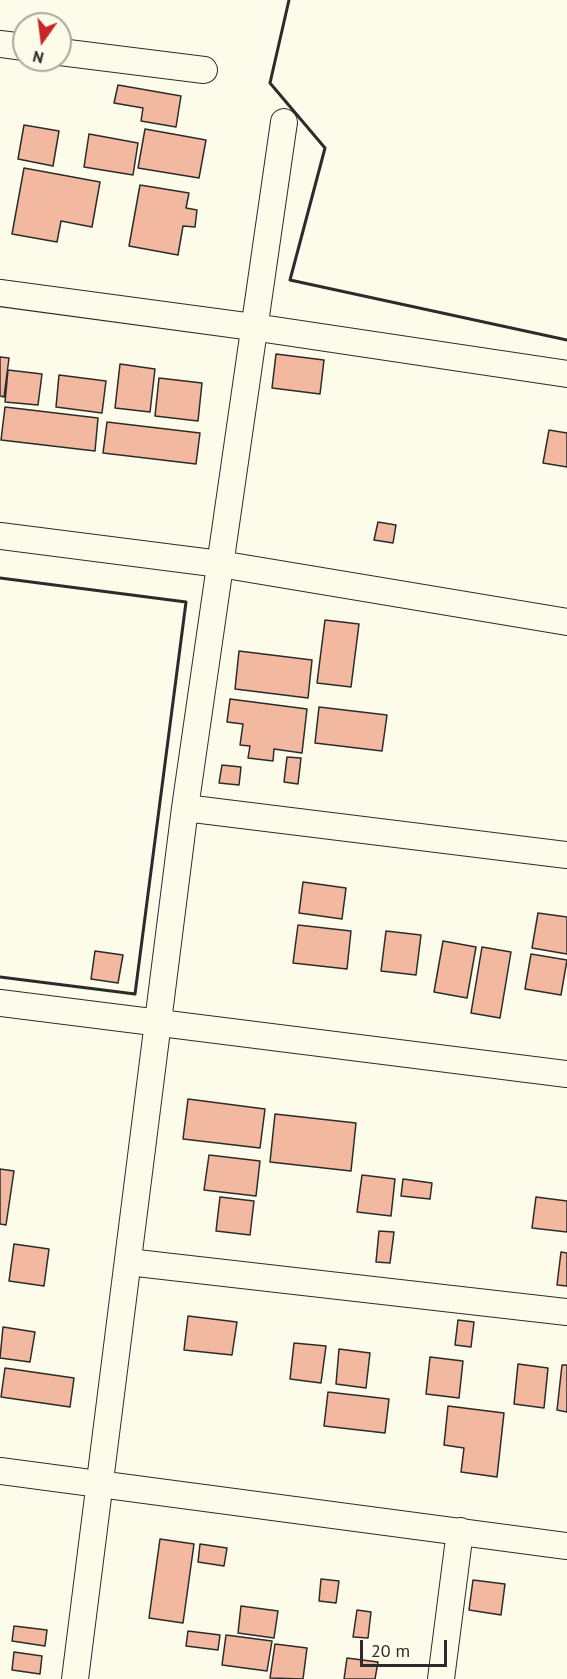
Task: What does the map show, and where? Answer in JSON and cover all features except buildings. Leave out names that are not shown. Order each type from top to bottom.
[{"type":"street","points":[[72,54],[204,70]]},
{"type":"street","points":[[75,1679],[185,808],[284,122]]},
{"type":"street","points":[[0,293],[253,327],[567,374]]},
{"type":"street","points":[[0,536],[220,564],[567,622]]},
{"type":"street","points":[[185,808],[567,855]]},
{"type":"street","points":[[0,1004],[567,1074]]},
{"type":"street","points":[[128,1262],[567,1312]]},
{"type":"street","points":[[0,1471],[567,1546]]},
{"type":"street","points":[[441,1679],[460,1531]]},
{"type":"wall","points":[[289,0],[270,83],[325,148],[290,280],[567,340]]},
{"type":"wall","points":[[0,578],[186,602],[135,994],[0,977]]}]
